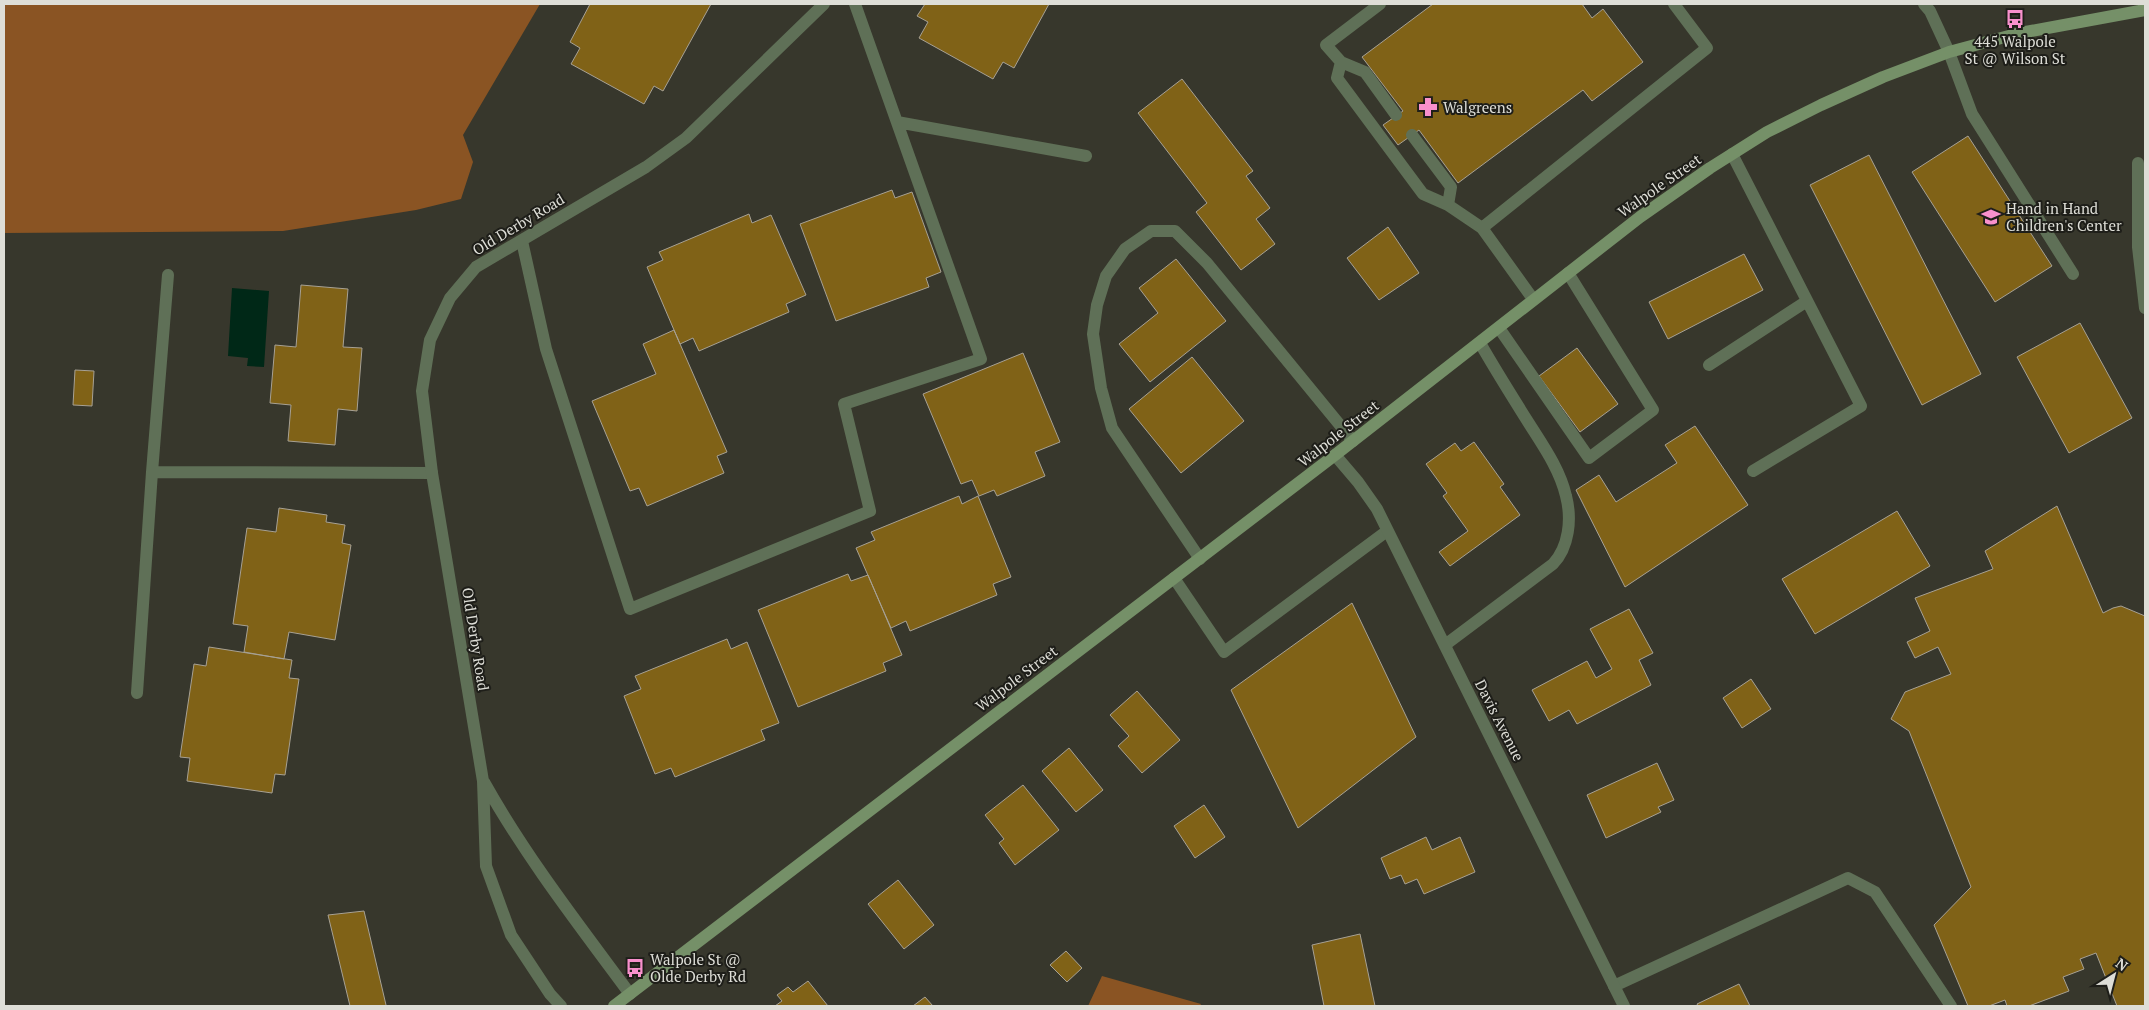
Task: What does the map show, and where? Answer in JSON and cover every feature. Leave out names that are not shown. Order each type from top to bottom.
[{"type":"main road","name":"Walpole Street","points":[[614,1006],[1200,559],[1640,217],[1732,154],[1767,132],[1821,105],[1883,77],[1949,52],[2020,33],[2145,10]]},
{"type":"street","name":"Old Derby Road","points":[[561,1006],[550,994],[511,934],[486,866],[483,781],[432,473],[422,391],[430,340],[450,298],[476,267],[646,167],[686,138],[824,4]]},
{"type":"street","points":[[522,241],[546,349],[630,609],[870,511],[844,404],[981,359],[855,4]]},
{"type":"street","points":[[1380,4],[1326,44],[1341,62],[1365,72],[1396,115]]},
{"type":"street","points":[[1482,228],[1707,48],[1674,4]]},
{"type":"street","points":[[1924,4],[1930,11],[1949,52],[1972,114],[2074,274]]},
{"type":"street","points":[[1341,62],[1336,78],[1423,194],[1448,205],[1482,228],[1533,299]]},
{"type":"street","points":[[897,122],[1086,156]]},
{"type":"street","points":[[1412,135],[1451,188],[1448,205]]},
{"type":"street","points":[[1732,154],[1861,406],[1753,471]]},
{"type":"street","points":[[2138,163],[2138,247],[2145,308]]},
{"type":"street","points":[[1200,559],[1112,428],[1101,388],[1093,334],[1097,304],[1106,276],[1125,248],[1151,231],[1175,232],[1207,263],[1353,441]]},
{"type":"street","points":[[1499,328],[1589,458],[1653,410],[1568,274]]},
{"type":"street","points":[[137,692],[168,275]]},
{"type":"street","points":[[1709,365],[1807,301]]},
{"type":"street","points":[[1444,645],[1554,564],[1562,556],[1567,539],[1569,517],[1566,497],[1559,477],[1546,451],[1480,343]]},
{"type":"street","name":"Davis Avenue","points":[[1335,455],[1367,496],[1387,531],[1624,1006]]},
{"type":"street","points":[[152,472],[432,473]]},
{"type":"street","points":[[1174,578],[1224,652],[1387,531]]},
{"type":"street","name":"Old Derby Road","points":[[483,781],[533,863],[630,994]]},
{"type":"street","points":[[1614,986],[1848,878],[1875,892],[1951,1006]]},
{"type":"shaded area","points":[[4,4],[540,4],[463,135],[473,162],[461,199],[416,210],[283,231],[4,233]]},
{"type":"shaded area","points":[[232,288],[269,291],[264,367],[247,366],[248,358],[228,356]]},
{"type":"shaded area","points":[[1102,976],[1201,1004],[1200,1006],[1088,1006]]},
{"type":"building","points":[[590,4],[711,4],[663,91],[654,86],[644,104],[571,64],[580,48],[570,42]]},
{"type":"building","points":[[925,4],[1049,4],[1014,68],[1003,62],[993,79],[919,38],[928,22],[917,16]]},
{"type":"building","name":"Walgreens","points":[[1433,4],[1582,4],[1592,18],[1603,9],[1643,62],[1592,101],[1583,90],[1458,183],[1419,130],[1398,145],[1383,125],[1403,111],[1362,57]]},
{"type":"building","points":[[1182,79],[1253,171],[1246,176],[1270,208],[1256,219],[1275,244],[1241,270],[1196,212],[1207,203],[1138,113]]},
{"type":"building","points":[[1968,136],[2052,266],[1995,302],[1912,172]]},
{"type":"building","points":[[1869,155],[1981,374],[1922,405],[1810,185]]},
{"type":"building","points":[[892,190],[895,198],[912,192],[941,272],[926,278],[929,287],[836,321],[800,224]]},
{"type":"building","points":[[749,214],[752,223],[771,215],[806,295],[786,304],[789,312],[699,351],[693,338],[680,344],[647,267],[663,260],[659,252]]},
{"type":"building","points":[[1388,227],[1419,273],[1379,300],[1347,258]]},
{"type":"building","points":[[1744,254],[1763,290],[1668,339],[1649,302]]},
{"type":"building","points":[[1176,259],[1226,321],[1150,382],[1119,344],[1158,313],[1139,288]]},
{"type":"building","points":[[301,285],[348,289],[343,347],[362,348],[357,411],[338,409],[335,445],[288,441],[291,405],[270,403],[275,345],[296,347]]},
{"type":"building","points":[[2080,323],[2132,418],[2069,453],[2017,357]]},
{"type":"building","points":[[674,330],[727,452],[717,456],[724,473],[647,506],[639,488],[630,491],[592,401],[656,374],[643,344]]},
{"type":"building","points":[[1577,348],[1618,404],[1580,432],[1539,376]]},
{"type":"building","points":[[1023,353],[1060,442],[1035,452],[1045,476],[997,496],[994,490],[979,496],[972,480],[961,484],[923,394]]},
{"type":"building","points":[[1192,357],[1244,421],[1181,473],[1129,409]]},
{"type":"building","points":[[75,370],[94,371],[92,406],[73,405]]},
{"type":"building","points":[[1695,426],[1748,505],[1625,587],[1576,490],[1599,475],[1616,502],[1677,463],[1665,445]]},
{"type":"building","points":[[1474,442],[1504,484],[1500,487],[1520,515],[1450,566],[1439,552],[1468,531],[1443,496],[1447,493],[1426,464],[1455,443],[1461,451]]},
{"type":"building","points":[[959,496],[962,504],[978,496],[1011,577],[993,584],[997,595],[910,631],[906,621],[891,628],[856,548],[875,540],[871,532]]},
{"type":"building","points":[[2057,506],[2103,613],[2121,606],[2145,616],[2145,1006],[2117,1006],[2096,953],[2080,959],[2084,969],[2063,977],[2069,991],[2029,1006],[2007,1006],[2005,1000],[1989,1006],[1968,1006],[1934,925],[1971,887],[1909,731],[1891,719],[1905,692],[1951,674],[1938,647],[1915,658],[1907,642],[1930,631],[1915,598],[1993,569],[1985,551]]},
{"type":"building","points":[[279,508],[327,515],[326,522],[345,525],[342,543],[351,545],[335,640],[289,632],[284,659],[244,652],[248,626],[233,624],[247,528],[276,532]]},
{"type":"building","points":[[1897,511],[1930,566],[1815,634],[1782,579]]},
{"type":"building","points":[[848,574],[851,581],[868,575],[902,655],[883,663],[886,671],[798,707],[758,610]]},
{"type":"building","points":[[1352,603],[1416,737],[1298,828],[1231,690]]},
{"type":"building","points":[[1629,609],[1653,653],[1639,660],[1651,685],[1577,724],[1569,710],[1549,721],[1532,690],[1587,661],[1596,678],[1612,669],[1590,629]]},
{"type":"building","points":[[727,639],[731,649],[747,642],[779,723],[761,730],[765,740],[675,777],[671,768],[655,774],[624,696],[641,689],[635,676]]},
{"type":"building","points":[[209,647],[292,660],[289,678],[299,679],[285,775],[275,774],[272,793],[187,781],[190,758],[180,757],[194,664],[206,666]]},
{"type":"building","points":[[1751,679],[1771,709],[1742,728],[1723,698]]},
{"type":"building","points":[[1137,691],[1180,740],[1142,773],[1118,746],[1129,736],[1110,715]]},
{"type":"building","points":[[1069,748],[1103,790],[1076,812],[1042,771]]},
{"type":"building","points":[[1657,763],[1674,800],[1658,807],[1661,812],[1606,838],[1587,795]]},
{"type":"building","points":[[1023,785],[1059,830],[1015,865],[999,843],[1004,839],[985,815]]},
{"type":"building","points":[[1204,805],[1225,837],[1195,858],[1174,826]]},
{"type":"building","points":[[1426,837],[1432,850],[1460,837],[1475,872],[1424,894],[1417,879],[1405,884],[1401,875],[1390,879],[1381,858]]},
{"type":"building","points":[[898,880],[934,925],[904,949],[868,904]]},
{"type":"building","points":[[364,911],[387,1006],[350,1006],[328,915]]},
{"type":"building","points":[[1360,934],[1375,1006],[1324,1006],[1312,945]]},
{"type":"building","points":[[1066,951],[1082,968],[1067,982],[1050,965]]},
{"type":"building","points":[[808,981],[828,1006],[775,1006],[782,1001],[777,995],[788,987],[793,992]]},
{"type":"building","points":[[1739,984],[1750,1006],[1698,1006],[1697,1004]]},
{"type":"building","points":[[925,997],[933,1006],[913,1006]]},
{"type":"place","name":"445 Walpole St @ Wilson St","points":[[2015,19]]},
{"type":"place","name":"Walgreens","points":[[1428,107]]},
{"type":"place","name":"Hand in Hand Children's Center","points":[[1991,217]]},
{"type":"place","name":"Walpole St @ Olde Derby Rd","points":[[635,968]]}]
